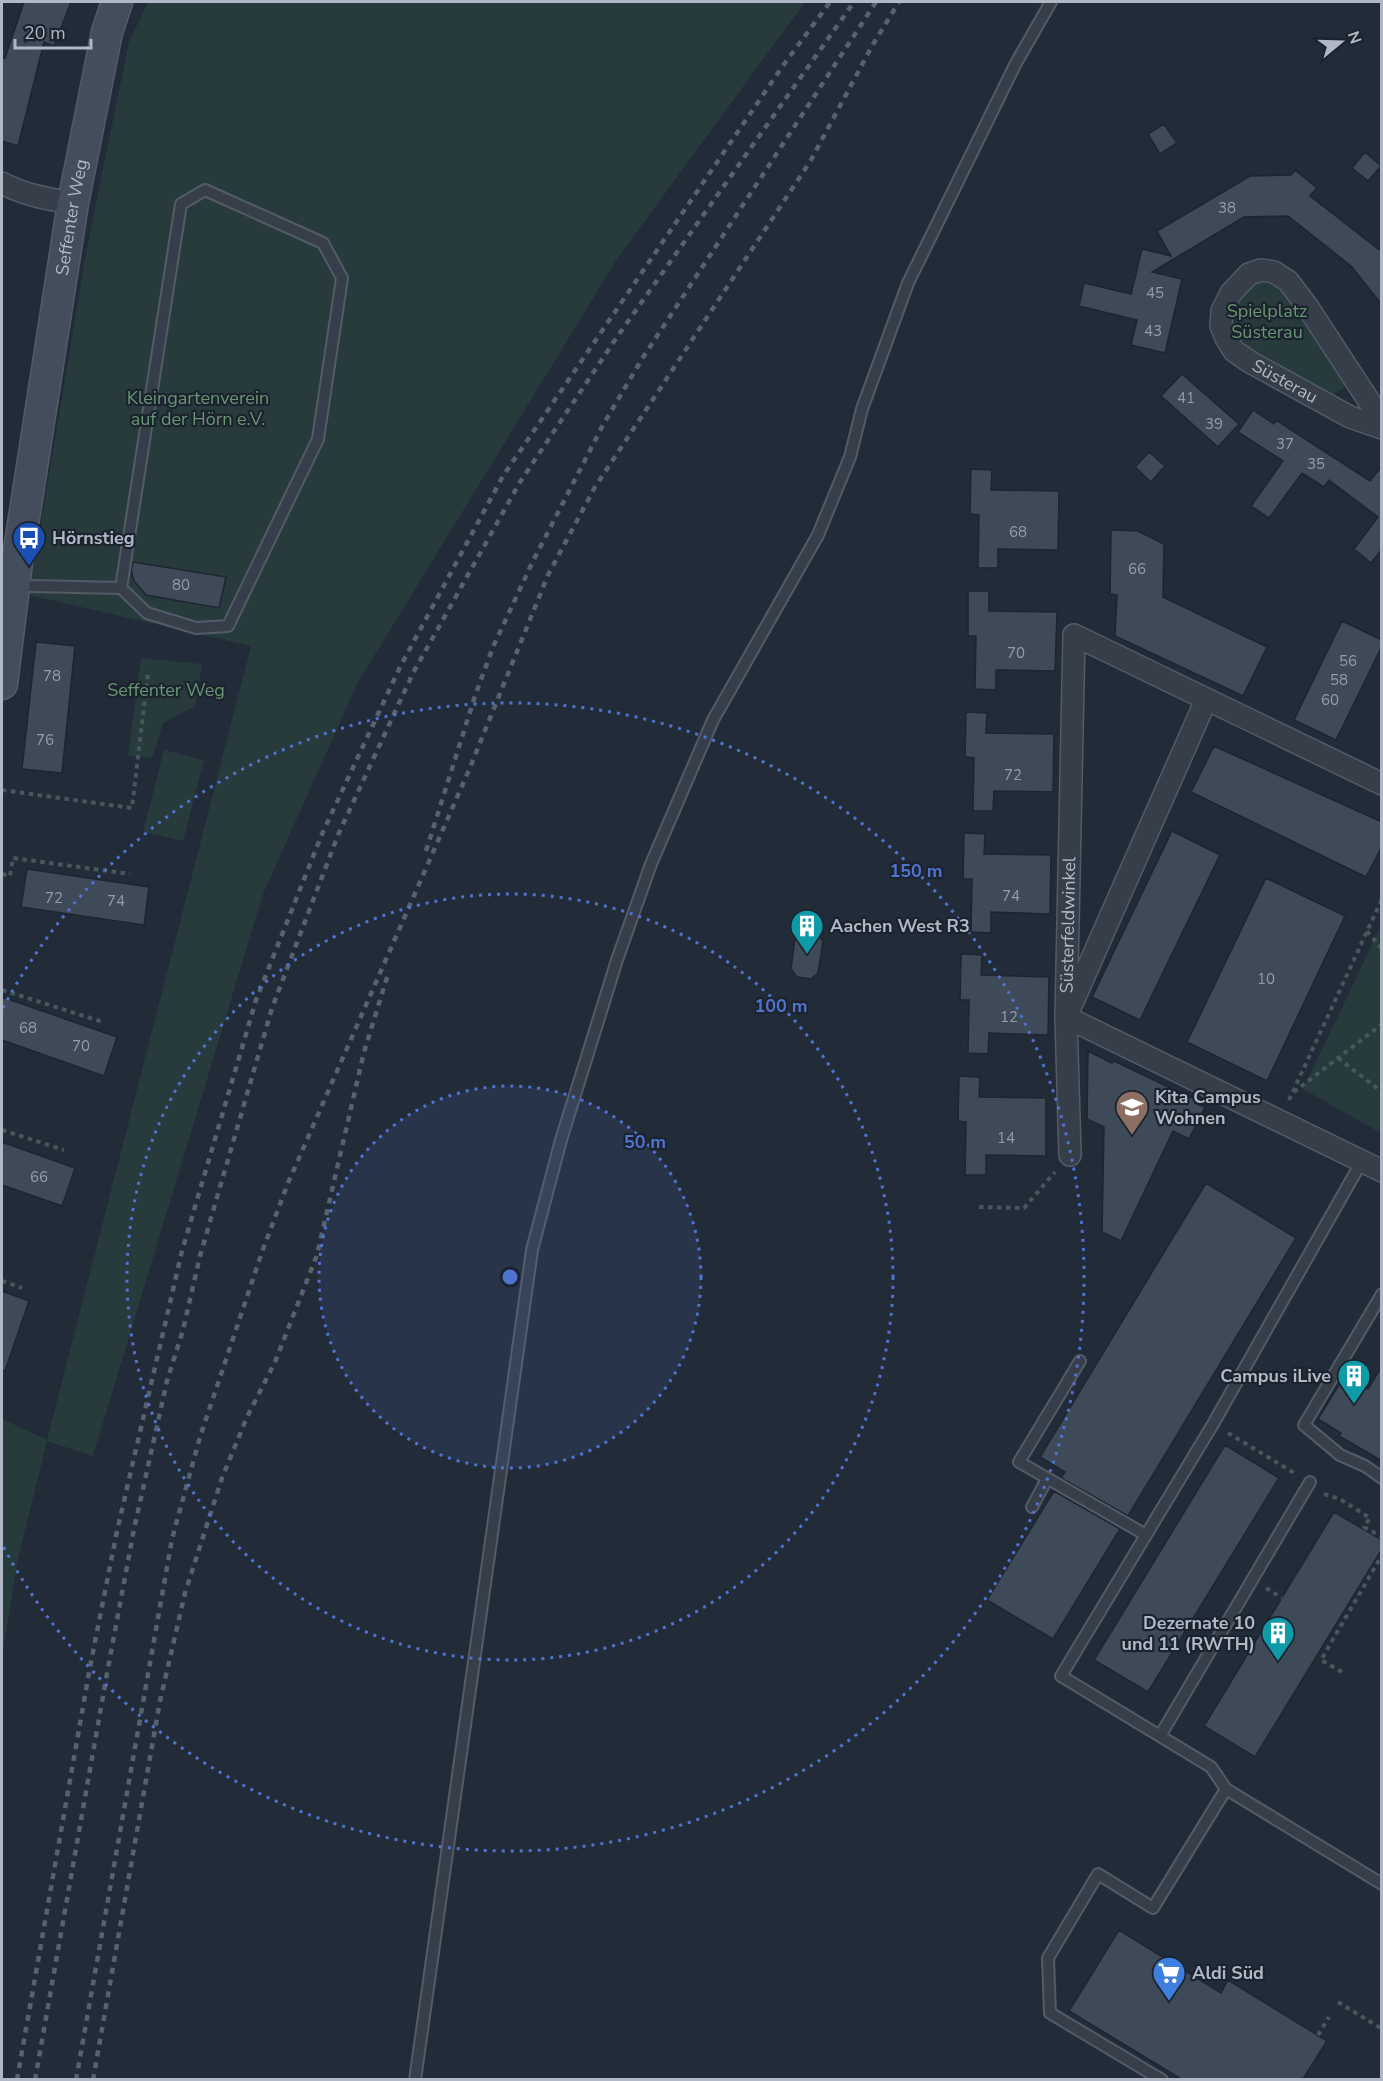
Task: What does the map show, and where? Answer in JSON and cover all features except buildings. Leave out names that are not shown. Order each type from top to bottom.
[{"type":"street","name":"Seffenter Weg","points":[[2,684],[14,584],[72,203],[107,32],[117,2]]},
{"type":"street","points":[[2,183],[12,189],[72,203]]},
{"type":"street","name":"Süsterau","points":[[1382,422],[1307,306],[1288,281],[1274,272],[1261,270],[1249,274],[1231,293],[1222,311],[1221,326],[1234,351],[1350,417],[1382,428]]},
{"type":"street","name":"Süsterfeldwinkel","points":[[1066,1017],[1074,635],[1382,784]]},
{"type":"street","name":"Süsterfeldwinkel","points":[[1066,1017],[1206,700]]},
{"type":"street","points":[[1070,1155],[1066,1017],[1382,1171]]},
{"type":"lane","points":[[416,2079],[532,1250],[575,1095],[617,960],[651,864],[713,720],[818,536],[850,457],[862,409],[908,283],[1016,63],[1051,2]]},
{"type":"lane","points":[[14,584],[121,588],[147,613],[196,628],[228,626],[318,439],[342,278],[323,243],[205,190],[181,204],[121,588]]},
{"type":"lane","points":[[1362,1161],[1213,1424],[1061,1676],[1211,1767],[1226,1789],[1382,1884]]},
{"type":"lane","points":[[1382,1294],[1304,1425],[1340,1455],[1365,1466],[1382,1478]]},
{"type":"lane","points":[[1080,1361],[1019,1462],[1146,1535]]},
{"type":"lane","points":[[1032,1507],[1047,1479]]},
{"type":"lane","points":[[1160,1736],[1310,1482]]},
{"type":"lane","points":[[1162,2079],[1050,2013],[1048,1958],[1098,1874],[1153,1908],[1226,1789]]},
{"type":"path","points":[[2,790],[132,808],[148,673]]},
{"type":"path","points":[[2,874],[10,876],[13,858],[130,874]]},
{"type":"path","points":[[1280,1120],[1382,899]]},
{"type":"path","points":[[1367,931],[1382,948]]},
{"type":"path","points":[[2,990],[103,1022]]},
{"type":"path","points":[[1293,1092],[1382,1024]]},
{"type":"path","points":[[1338,1058],[1382,1092]]},
{"type":"path","points":[[2,1130],[64,1150]]},
{"type":"path","points":[[979,1208],[1024,1208],[1070,1155]]},
{"type":"path","points":[[2,1281],[22,1288]]},
{"type":"path","points":[[1213,1424],[1310,1482]]},
{"type":"path","points":[[1325,1494],[1340,1499],[1370,1518],[1364,1527],[1382,1538]]},
{"type":"path","points":[[1342,1672],[1321,1660],[1382,1556]]},
{"type":"path","points":[[1271,1592],[1282,1598]]},
{"type":"path","points":[[1338,2002],[1382,2029]]},
{"type":"path","points":[[1318,2035],[1329,2017]]},
{"type":"green space","name":"Kleingartenverein auf der Hörn e.V.","points":[[148,2],[805,2],[617,259],[357,684],[263,894],[93,1456],[47,1441],[17,1563],[2,1657],[2,1419],[47,1440],[251,646],[29,595],[86,253],[129,42]]},
{"type":"green space","name":"Spielplatz Süsterau","points":[[1260,282],[1277,288],[1291,302],[1348,385],[1331,396],[1254,353],[1244,342],[1237,333],[1234,323],[1235,316],[1244,296]]},
{"type":"green space","name":"Seffenter Weg","points":[[141,658],[202,664],[195,706],[163,723],[152,758],[128,756]]},
{"type":"green space","points":[[164,750],[204,760],[183,841],[143,832]]},
{"type":"green space","points":[[1379,930],[1382,931],[1381,1133],[1303,1089]]},
{"type":"railway","points":[[17,2080],[90,1667],[117,1531],[182,1251],[256,1000],[322,834],[400,667],[503,476],[782,67],[830,2]]},
{"type":"railway","points":[[35,2080],[134,1529],[167,1381],[183,1330],[200,1256],[272,1008],[338,835],[413,673],[520,482],[617,337],[854,2]]},
{"type":"railway","points":[[426,851],[475,696],[493,647],[533,561],[603,425],[642,359],[876,2]]},
{"type":"railway","points":[[76,2080],[172,1539],[200,1437],[262,1252],[288,1183],[469,770],[548,575],[595,487],[811,160],[872,46],[899,2]]},
{"type":"railway","points":[[93,2080],[160,1701],[185,1593],[222,1478],[247,1417],[275,1362],[317,1255],[364,1052],[389,971]]},
{"type":"place","name":"Hörnstieg","points":[[29,567]]},
{"type":"place","name":"Aachen West R3","points":[[807,955]]},
{"type":"place","name":"Kita Campus Wohnen","points":[[1132,1136]]},
{"type":"place","name":"Campus iLive","points":[[1354,1405]]},
{"type":"place","name":"Dezernate 10 und 11 (RWTH)","points":[[1278,1662]]},
{"type":"place","name":"Aldi Süd","points":[[1169,2002]]}]
